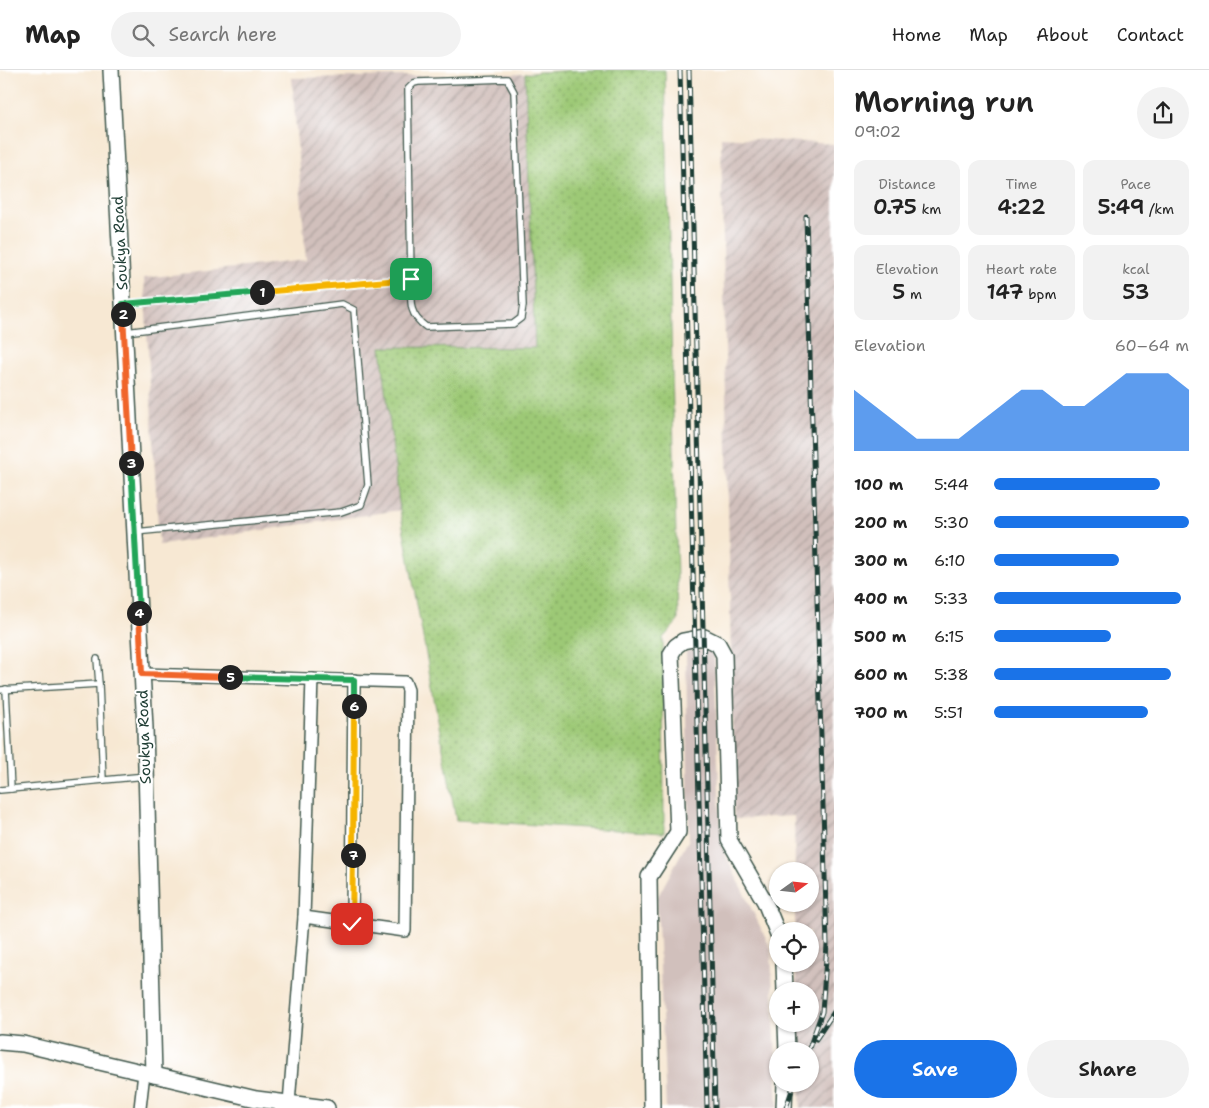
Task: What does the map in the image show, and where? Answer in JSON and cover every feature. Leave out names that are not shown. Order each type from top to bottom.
[{"type":"main road","name":"Soukya Road","points":[[111,70],[146,776],[149,1074]]},
{"type":"main road","points":[[652,1108],[649,877],[678,832],[671,654],[676,646],[683,642],[704,637],[718,644],[724,655],[729,840],[765,902],[773,922]]},
{"type":"main road","points":[[0,1042],[23,1044],[149,1074],[254,1104],[290,1103],[327,1108]]},
{"type":"main road","points":[[784,1108],[785,1092]]},
{"type":"street","points":[[142,674],[405,682],[408,690],[405,931],[304,917]]},
{"type":"street","points":[[290,1103],[304,917],[312,679]]},
{"type":"street","points":[[352,924],[354,680]]},
{"type":"street","points":[[140,1108],[149,1074]]},
{"type":"lane","points":[[507,79],[514,92],[523,305],[520,318],[514,324],[426,327],[417,320],[412,312],[411,279],[408,89],[418,82],[507,79]]},
{"type":"lane","points":[[123,304],[411,279]]},
{"type":"lane","points":[[124,332],[342,304],[354,310],[368,485],[361,505],[342,512],[134,532]]},
{"type":"lane","points":[[97,659],[102,780]]},
{"type":"lane","points":[[11,789],[3,690],[99,684]]},
{"type":"lane","points":[[0,790],[146,776]]},
{"type":"shaded area","points":[[525,74],[536,348],[381,348],[400,510],[159,545],[144,278],[306,260],[292,78]]},
{"type":"shaded area","points":[[721,137],[834,144],[834,1108],[800,1108],[801,1092],[819,1092],[819,1042],[798,1042],[798,1032],[819,1032],[819,982],[796,982],[796,972],[819,972],[819,922],[795,922],[795,912],[819,912],[819,862],[795,862],[794,816],[734,819]]},
{"type":"shaded area","points":[[714,650],[720,818],[725,854],[769,945],[769,972],[772,972],[772,982],[769,982],[769,1032],[775,1032],[775,1042],[769,1042],[769,1092],[777,1092],[778,1108],[666,1108],[657,898],[689,839],[686,651]]},
{"type":"green space","points":[[587,70],[665,70],[678,621],[663,638],[664,833],[456,820],[400,510],[381,347],[535,348],[525,74]]},
{"type":"railway","points":[[680,70],[707,1108]]},
{"type":"railway","points":[[689,70],[715,1108]]},
{"type":"railway","points":[[806,216],[827,945],[822,1012],[811,1042]]},
{"type":"railway","points":[[816,1039],[834,1012]]},
{"type":"railway","points":[[786,1108],[791,1092]]},
{"type":"route","points":[[352,924],[354,680],[142,674],[123,304],[411,279]]}]
